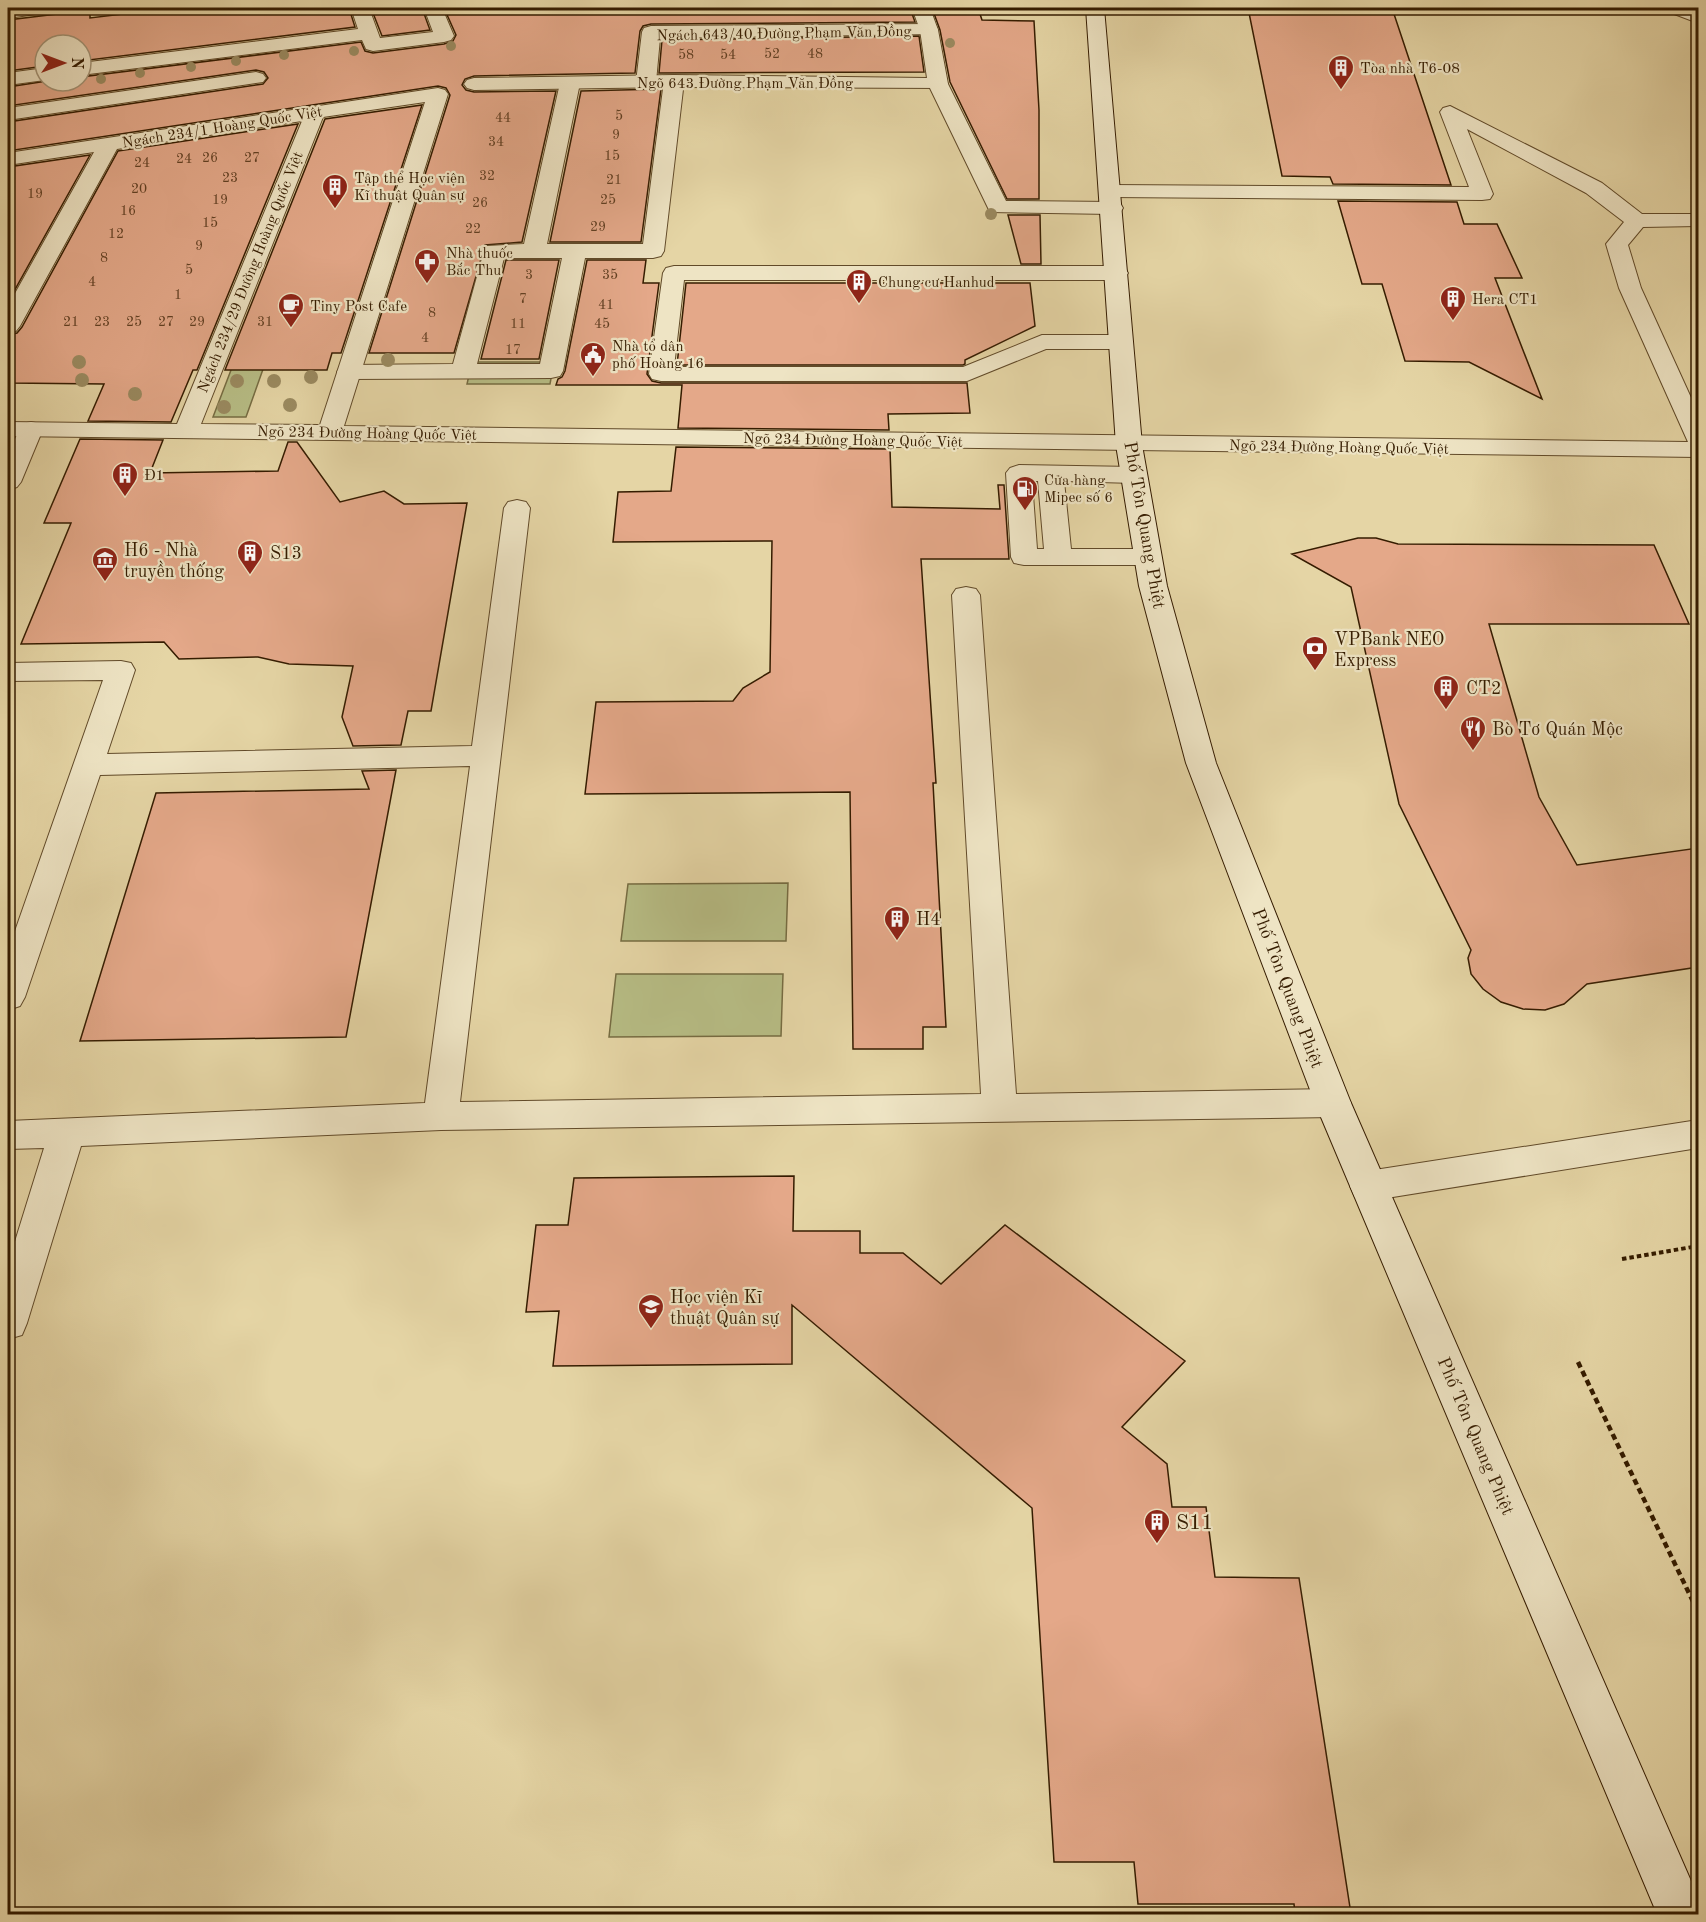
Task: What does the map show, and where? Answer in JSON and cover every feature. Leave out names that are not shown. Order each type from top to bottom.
[{"type":"street","points":[[8,12],[43,8]]},
{"type":"street","points":[[360,8],[373,45],[444,36],[433,8]]},
{"type":"street","points":[[921,8],[928,30],[938,84],[998,207],[1111,200],[1482,194],[1450,112],[1593,189],[1637,221],[1698,220]]},
{"type":"street","name":"Phố Tôn Quang Phiệt","points":[[1095,8],[1132,460],[1153,586],[1202,763],[1333,1103],[1681,1914]]},
{"type":"street","points":[[1676,8],[1698,18]]},
{"type":"street","name":"Ngách 643/40 Đường Phạm Văn Đồng","points":[[646,82],[651,32],[928,30]]},
{"type":"street","points":[[93,68],[369,33]]},
{"type":"street","points":[[8,79],[33,76]]},
{"type":"street","points":[[8,114],[256,78]]},
{"type":"street","points":[[463,372],[495,251],[653,251],[674,81]]},
{"type":"street","name":"Ngõ 643 Đường Phạm Văn Đồng","points":[[474,84],[674,81],[938,84]]},
{"type":"street","points":[[534,251],[570,83]]},
{"type":"street","name":"Ngách 234/1 Hoàng Quốc Việt","points":[[8,159],[438,94],[349,372]]},
{"type":"street","name":"Ngách 234/29 Đường Hoàng Quốc Việt","points":[[186,431],[315,113]]},
{"type":"street","points":[[8,326],[108,144]]},
{"type":"street","points":[[1637,221],[1617,244],[1630,288],[1698,439]]},
{"type":"street","points":[[330,432],[349,372],[551,371],[575,251]]},
{"type":"street","points":[[1117,273],[674,273],[661,374],[967,374],[1042,342],[1121,342]]},
{"type":"street","points":[[8,482],[19,429]]},
{"type":"street","name":"Ngõ 234 Đường Hoàng Quốc Việt","points":[[19,429],[330,432],[1132,460],[1698,450]]},
{"type":"street","points":[[1132,460],[1050,474],[1019,473],[1024,557],[1148,557]]},
{"type":"street","points":[[441,1116],[517,508]]},
{"type":"street","points":[[966,595],[999,1107]]},
{"type":"street","points":[[8,672],[121,670],[8,997]]},
{"type":"street","points":[[88,765],[485,756]]},
{"type":"street","points":[[8,1135],[441,1116],[1333,1103]]},
{"type":"street","points":[[8,1323],[67,1132]]},
{"type":"street","points":[[1368,1186],[1698,1134]]},
{"type":"path","points":[[1622,1259],[1698,1246]]},
{"type":"path","points":[[1578,1362],[1698,1612]]},
{"type":"green space","points":[[241,344],[272,344],[246,417],[213,417]]},
{"type":"green space","points":[[472,362],[554,362],[550,384],[467,384]]},
{"type":"green space","points":[[788,883],[786,941],[621,941],[628,884]]},
{"type":"green space","points":[[616,974],[783,974],[781,1036],[609,1037]]},
{"type":"building","points":[[173,8],[349,8],[355,27],[93,60],[93,33],[33,33],[33,68],[8,71],[8,20],[90,10],[90,18]]},
{"type":"building","points":[[371,8],[422,8],[430,30],[382,36]]},
{"type":"building","points":[[444,8],[910,8],[915,22],[651,24],[643,26],[640,31],[635,73],[474,76],[465,79],[462,85],[466,90],[474,92],[556,91],[522,242],[485,245],[454,353],[369,353],[450,95],[446,88],[438,86],[8,151],[8,122],[263,84],[268,78],[264,72],[256,70],[8,106],[8,87],[33,83],[33,93],[93,93],[93,76],[361,42],[365,51],[373,53],[444,44],[453,41],[456,35]]},
{"type":"building","points":[[932,8],[978,8],[982,20],[1034,21],[1039,110],[1039,199],[1007,199],[950,82],[940,30]]},
{"type":"building","name":"Tòa nhà T6-08","points":[[1248,8],[1392,8],[1451,185],[1333,184],[1330,177],[1282,176]]},
{"type":"building","points":[[919,36],[924,72],[659,73],[662,40]]},
{"type":"building","points":[[661,89],[641,242],[550,242],[581,91]]},
{"type":"building","points":[[422,105],[341,353],[332,353],[327,370],[225,370],[325,119]]},
{"type":"building","points":[[298,124],[197,370],[193,370],[171,422],[88,421],[104,384],[8,383],[8,335],[17,333],[22,327],[118,151]]},
{"type":"building","points":[[90,155],[8,302],[8,167]]},
{"type":"building","name":"Hera CT1","points":[[1338,201],[1457,202],[1464,224],[1497,224],[1522,278],[1495,278],[1542,399],[1469,362],[1405,361],[1382,284],[1362,284]]},
{"type":"building","points":[[1008,215],[1040,215],[1041,264],[1021,264]]},
{"type":"building","points":[[506,260],[559,260],[539,359],[481,359]]},
{"type":"building","points":[[587,260],[646,260],[643,283],[659,283],[647,374],[652,381],[661,383],[967,383],[970,413],[888,414],[889,430],[678,428],[682,385],[556,385],[565,371]]},
{"type":"building","name":"Chung cư Hanhud","points":[[686,283],[1030,283],[1035,326],[965,360],[963,365],[677,365]]},
{"type":"building","points":[[80,439],[163,440],[150,473],[278,471],[288,442],[297,442],[340,502],[384,491],[404,504],[467,503],[431,711],[408,711],[401,745],[353,746],[342,717],[353,666],[289,664],[258,657],[179,659],[164,642],[21,644],[71,523],[44,523]]},
{"type":"building","points":[[676,447],[890,449],[892,507],[1000,509],[998,485],[1004,485],[1009,559],[921,559],[936,783],[933,783],[946,1027],[923,1027],[923,1049],[853,1049],[850,792],[585,794],[596,702],[733,701],[743,688],[770,672],[772,541],[613,542],[618,492],[671,491]]},
{"type":"building","name":"CT2","points":[[1358,538],[1376,538],[1398,544],[1654,545],[1689,624],[1489,624],[1539,797],[1577,865],[1698,848],[1698,967],[1587,984],[1564,1004],[1545,1010],[1523,1009],[1501,1002],[1483,989],[1471,974],[1468,958],[1471,950],[1399,804],[1351,587],[1292,554]]},
{"type":"building","points":[[396,770],[346,1037],[80,1041],[156,793],[369,789],[362,771]]},
{"type":"building","name":"S11","points":[[794,1176],[793,1231],[860,1231],[860,1253],[903,1253],[941,1284],[1005,1225],[1185,1361],[1122,1427],[1167,1464],[1172,1507],[1206,1507],[1215,1577],[1299,1578],[1351,1914],[1295,1914],[1294,1904],[1138,1904],[1134,1862],[1054,1862],[1032,1508],[792,1305],[792,1364],[553,1366],[559,1311],[526,1312],[536,1225],[568,1225],[574,1178]]},
{"type":"place","name":"Tòa nhà T6-08","points":[[1341,91]]},
{"type":"place","name":"Tập thể Học viện Kĩ thuật Quân sự","points":[[335,210]]},
{"type":"place","name":"Nhà thuốc Bắc Thu","points":[[427,285]]},
{"type":"place","name":"Chung cư Hanhud","points":[[859,305]]},
{"type":"place","name":"Hera CT1","points":[[1453,322]]},
{"type":"place","name":"Tiny Post Cafe","points":[[291,329]]},
{"type":"place","name":"Nhà tổ dân phố Hoàng 16","points":[[593,378]]},
{"type":"place","name":"Đ1","points":[[125,498]]},
{"type":"place","name":"Cửa hàng Mipec số 6","points":[[1025,512]]},
{"type":"place","name":"S13","points":[[250,576]]},
{"type":"place","name":"H6 - Nhà truyền thống","points":[[105,583]]},
{"type":"place","name":"VPBank NEO Express","points":[[1315,672]]},
{"type":"place","name":"CT2","points":[[1446,711]]},
{"type":"place","name":"Bò Tơ Quán Mộc","points":[[1473,752]]},
{"type":"place","name":"H4","points":[[897,942]]},
{"type":"place","name":"Học viện Kĩ thuật Quân sự","points":[[651,1330]]},
{"type":"place","name":"S11","points":[[1157,1545]]}]
